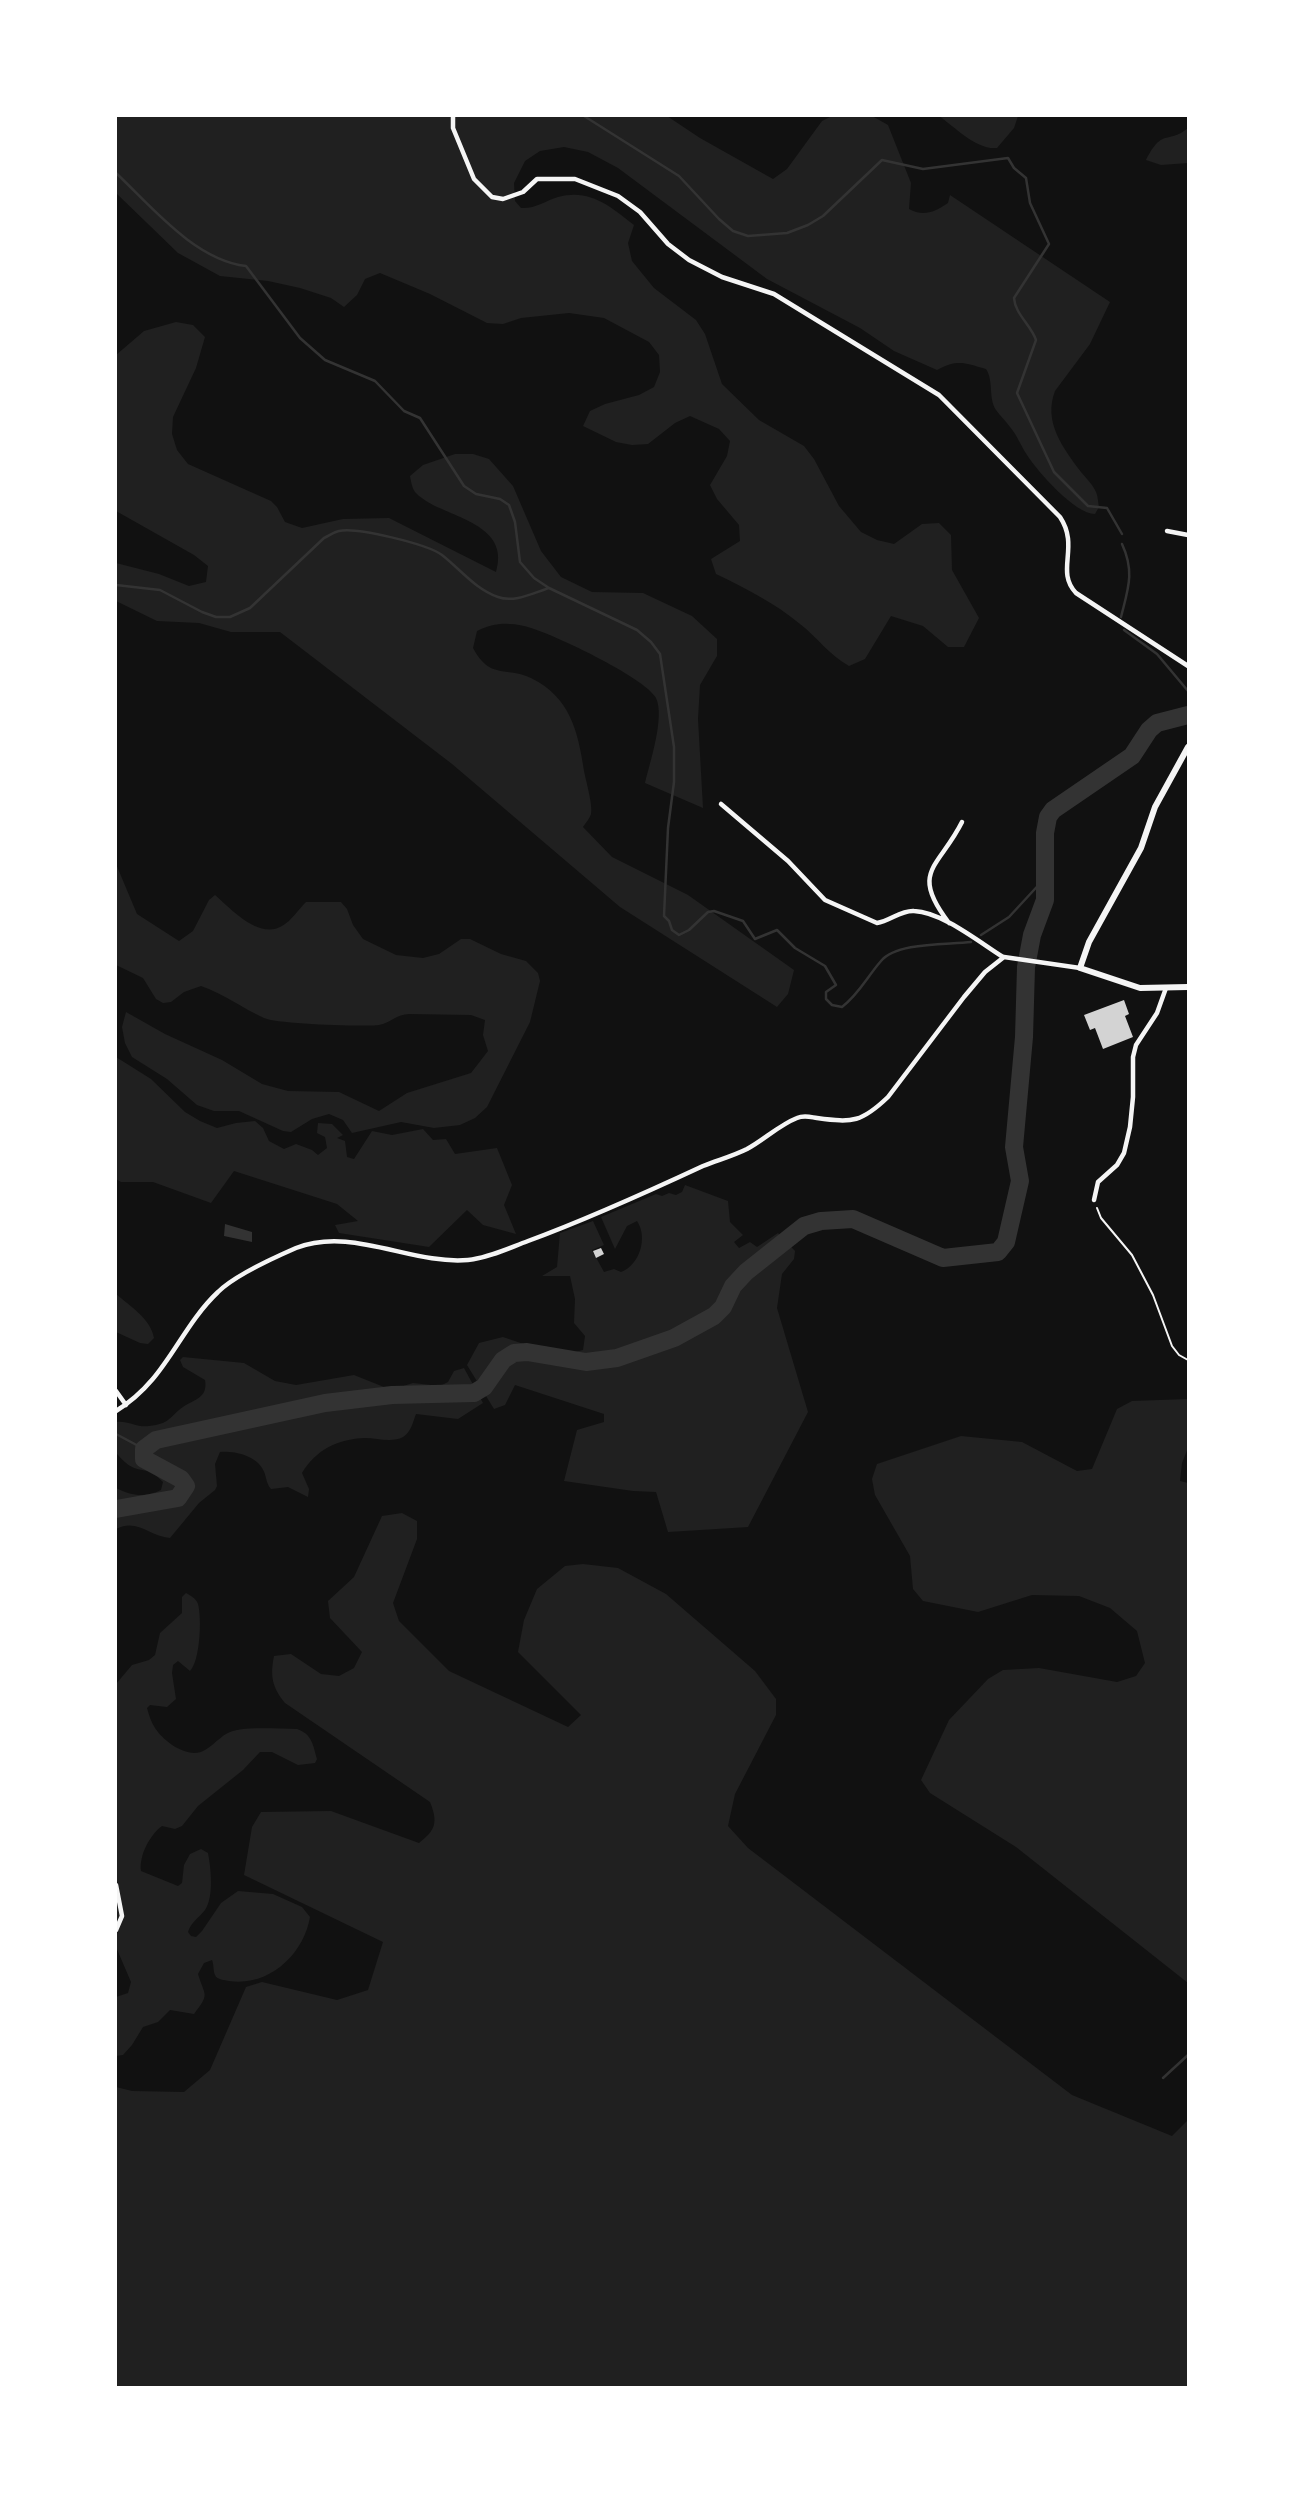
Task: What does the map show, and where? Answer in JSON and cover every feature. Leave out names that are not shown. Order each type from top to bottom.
[{"type":"street","points":[[453,116],[453,128],[474,179],[492,198],[503,199],[523,192],[537,179],[575,179],[618,196],[639,212],[668,244],[689,260],[722,277],[775,294],[939,395],[1060,517],[1070,539],[1066,576],[1068,585],[1076,593],[1188,666]]},
{"type":"street","points":[[1167,531],[1188,535]]},
{"type":"street","points":[[1080,968],[1089,942],[1141,848],[1155,807],[1188,747]]},
{"type":"street","points":[[721,804],[788,861],[825,900],[877,923],[914,911],[950,923],[1003,957],[1080,968],[1140,988],[1188,986]]},
{"type":"street","points":[[950,923],[934,903],[928,878],[962,822]]},
{"type":"street","points":[[116,1411],[142,1392],[167,1363],[202,1309],[219,1290],[299,1247],[320,1241],[342,1242],[451,1260],[470,1260],[593,1216],[706,1165],[733,1156],[795,1119],[804,1116],[849,1122],[862,1118],[888,1097],[964,997],[990,967],[1003,957]]},
{"type":"street","points":[[1094,1200],[1098,1182],[1117,1165],[1124,1153],[1132,1107],[1133,1057],[1136,1045],[1157,1013],[1166,988]]},
{"type":"street","points":[[116,1391],[126,1405]]},
{"type":"street","points":[[116,1885],[122,1916],[116,1930]]},
{"type":"path","points":[[1094,1200],[1101,1218],[1132,1255],[1153,1296],[1172,1346],[1179,1355],[1188,1360]]},
{"type":"shaded area","points":[[116,116],[667,116],[773,179],[787,169],[822,121],[832,116],[872,116],[888,125],[911,183],[909,209],[919,213],[934,211],[948,203],[950,195],[1110,302],[1090,344],[1055,391],[1051,413],[1057,434],[1068,454],[1094,488],[1099,507],[1095,514],[1077,507],[1039,471],[996,410],[986,369],[961,363],[950,364],[937,370],[894,351],[860,328],[767,279],[618,168],[588,152],[564,147],[540,151],[525,161],[514,183],[515,201],[521,208],[526,208],[558,197],[590,197],[634,225],[628,243],[632,261],[654,288],[696,320],[705,334],[722,384],[759,420],[804,446],[839,506],[861,532],[894,544],[922,524],[939,523],[951,535],[952,570],[979,618],[964,647],[948,647],[923,626],[891,616],[865,659],[849,666],[780,609],[716,574],[711,559],[740,541],[739,525],[717,499],[710,485],[727,456],[730,441],[719,429],[690,416],[675,423],[648,444],[632,445],[616,442],[583,426],[590,411],[639,395],[654,387],[660,372],[659,355],[649,342],[604,318],[569,313],[521,318],[503,324],[487,323],[430,294],[380,273],[365,279],[357,295],[344,307],[331,298],[300,288],[268,281],[220,276],[178,253],[116,193]]},
{"type":"shaded area","points":[[939,116],[1018,116],[1014,128],[997,148],[989,148],[974,142]]},
{"type":"shaded area","points":[[1188,128],[1188,163],[1161,165],[1146,160],[1157,143]]},
{"type":"shaded area","points":[[176,322],[193,325],[205,337],[196,368],[173,417],[172,434],[177,450],[188,464],[271,501],[285,522],[302,528],[343,519],[389,518],[496,572],[496,546],[490,536],[481,528],[421,498],[414,490],[410,476],[423,465],[455,454],[473,454],[489,459],[513,486],[541,551],[561,577],[592,592],[643,593],[692,616],[717,639],[717,656],[700,685],[698,719],[703,808],[645,783],[659,716],[656,698],[635,679],[574,646],[517,625],[494,625],[477,631],[473,648],[479,658],[492,668],[531,678],[555,695],[563,705],[579,742],[590,799],[591,814],[583,827],[612,857],[688,895],[794,970],[788,994],[777,1007],[620,907],[452,764],[280,632],[231,632],[199,623],[157,621],[116,601],[116,563],[159,574],[189,586],[206,582],[208,566],[194,555],[116,511],[116,355],[144,331]]},
{"type":"shaded area","points":[[116,864],[137,914],[179,941],[193,931],[209,900],[215,895],[237,915],[264,929],[282,926],[306,902],[341,902],[363,939],[396,955],[423,958],[439,954],[461,939],[470,939],[501,954],[526,961],[538,973],[540,981],[530,1022],[487,1107],[475,1118],[460,1125],[434,1128],[401,1122],[352,1133],[343,1120],[329,1114],[312,1119],[291,1132],[239,1111],[214,1111],[197,1105],[167,1079],[132,1057],[125,1043],[122,1027],[126,1012],[165,1034],[222,1060],[262,1084],[288,1091],[339,1092],[379,1111],[407,1093],[471,1073],[488,1051],[483,1035],[485,1020],[471,1015],[409,1014],[379,1025],[285,1022],[264,1018],[201,986],[184,992],[171,1002],[163,1003],[156,999],[143,978],[116,965]]},
{"type":"shaded area","points":[[116,1057],[151,1079],[185,1112],[200,1121],[217,1128],[255,1121],[263,1128],[269,1141],[284,1149],[296,1144],[318,1155],[327,1148],[325,1137],[317,1133],[318,1123],[332,1124],[343,1135],[337,1138],[345,1141],[347,1157],[354,1159],[372,1131],[392,1135],[423,1129],[433,1140],[446,1139],[455,1154],[497,1148],[512,1185],[504,1205],[516,1234],[483,1225],[467,1210],[429,1247],[339,1233],[335,1225],[358,1221],[337,1204],[234,1171],[211,1203],[153,1182],[121,1182],[116,1179]]},
{"type":"shaded area","points":[[685,1185],[728,1201],[730,1222],[743,1235],[734,1242],[739,1248],[750,1242],[757,1247],[778,1233],[795,1251],[794,1259],[782,1274],[777,1308],[808,1412],[748,1527],[668,1532],[656,1492],[564,1481],[577,1430],[604,1422],[604,1414],[515,1385],[505,1405],[494,1409],[467,1365],[479,1343],[503,1337],[559,1356],[583,1350],[585,1336],[574,1323],[575,1299],[570,1276],[542,1276],[557,1267],[560,1233],[593,1221],[604,1245],[592,1250],[604,1272],[614,1269],[621,1272],[633,1263],[640,1250],[640,1227],[637,1221],[627,1226],[615,1249],[601,1217],[656,1194],[676,1195],[682,1192]]},
{"type":"shaded area","points":[[225,1224],[252,1232],[252,1242],[224,1236]]},
{"type":"shaded area","points":[[116,1294],[149,1325],[154,1338],[148,1344],[116,1332]]},
{"type":"shaded area","points":[[667,1335],[676,1343],[658,1348],[652,1338]]},
{"type":"shaded area","points":[[183,1357],[244,1363],[275,1381],[296,1385],[354,1375],[384,1387],[397,1388],[413,1383],[440,1386],[448,1382],[454,1371],[464,1368],[483,1403],[458,1419],[416,1414],[408,1432],[399,1439],[355,1439],[328,1447],[314,1458],[302,1473],[309,1489],[308,1497],[288,1487],[271,1489],[264,1471],[254,1460],[237,1453],[220,1452],[215,1464],[215,1490],[199,1503],[170,1538],[137,1526],[116,1529],[116,1488],[144,1495],[161,1490],[163,1482],[151,1471],[131,1466],[116,1453],[116,1422],[145,1426],[161,1424],[200,1397],[205,1391],[205,1380],[183,1367],[180,1360]]},
{"type":"shaded area","points":[[1188,1399],[1188,1448],[1182,1463],[1180,1481],[1188,1483],[1188,1983],[1016,1847],[930,1793],[921,1780],[949,1720],[988,1679],[1003,1670],[1039,1668],[1117,1682],[1136,1676],[1145,1663],[1137,1631],[1110,1608],[1079,1596],[1032,1595],[978,1612],[923,1601],[913,1589],[910,1556],[875,1495],[872,1479],[877,1464],[961,1436],[1022,1442],[1077,1471],[1092,1469],[1117,1409],[1132,1401]]},
{"type":"shaded area","points":[[402,1513],[417,1521],[417,1539],[393,1603],[399,1621],[449,1671],[568,1727],[581,1715],[518,1652],[524,1620],[537,1589],[565,1566],[583,1564],[618,1568],[666,1594],[755,1671],[776,1699],[776,1715],[735,1794],[728,1826],[748,1848],[1072,2095],[1172,2136],[1188,2120],[1188,2387],[116,2387],[116,2087],[132,2091],[184,2092],[210,2070],[246,1987],[262,1982],[337,2000],[368,1990],[383,1942],[244,1875],[252,1827],[261,1812],[331,1811],[419,1843],[434,1825],[430,1802],[285,1703],[277,1692],[272,1675],[274,1656],[291,1654],[321,1674],[339,1676],[354,1668],[362,1652],[330,1618],[328,1601],[354,1577],[382,1516]]},
{"type":"shaded area","points":[[186,1593],[198,1604],[198,1649],[190,1671],[178,1661],[173,1665],[176,1699],[167,1707],[150,1705],[147,1708],[159,1733],[177,1748],[192,1753],[205,1750],[232,1731],[259,1728],[297,1729],[309,1737],[317,1759],[315,1763],[298,1765],[272,1752],[260,1752],[243,1770],[198,1806],[182,1826],[175,1829],[162,1826],[158,1830],[144,1852],[141,1871],[178,1886],[182,1883],[184,1865],[190,1854],[201,1849],[208,1853],[210,1898],[205,1910],[189,1929],[191,1936],[196,1937],[221,1903],[238,1891],[273,1894],[302,1907],[310,1917],[306,1931],[292,1955],[271,1973],[258,1979],[219,1979],[214,1973],[212,1960],[204,1963],[198,1974],[205,1995],[194,2014],[170,2010],[158,2022],[143,2027],[123,2055],[116,2056],[116,1997],[128,1993],[131,1982],[116,1947],[116,1684],[132,1665],[149,1660],[155,1655],[160,1633],[182,1613],[182,1597]]},
{"type":"building","points":[[1124,1000],[1129,1014],[1125,1016],[1133,1037],[1103,1049],[1095,1028],[1090,1030],[1084,1015]]},
{"type":"building","points":[[601,1248],[604,1254],[596,1258],[593,1251]]},
{"type":"waterway","points":[[584,116],[679,176],[719,219],[733,231],[748,236],[787,233],[808,225],[823,216],[882,160],[923,169],[1008,158],[1014,168],[1026,178],[1030,203],[1049,244],[1014,298],[1017,309],[1036,340],[1017,393],[1054,472],[1088,506],[1107,508],[1122,534]]},
{"type":"waterway","points":[[116,173],[192,243],[227,262],[246,266],[300,338],[325,360],[375,381],[404,411],[420,418],[464,486],[476,494],[500,499],[509,505],[515,522],[520,562],[534,578],[549,588],[637,630],[660,654],[674,747],[664,916],[672,930],[679,935],[689,930],[708,912],[714,911],[743,921],[755,939],[777,930],[795,948],[825,966],[836,985],[826,992],[826,999],[832,1005],[842,1007],[888,955],[910,947],[971,942]]},
{"type":"waterway","points":[[116,585],[160,590],[202,612],[216,617],[230,617],[250,608],[324,538],[348,530],[392,537],[434,551],[475,584],[504,599],[530,595],[549,588]]},
{"type":"waterway","points":[[1121,617],[1129,572],[1122,544]]},
{"type":"waterway","points":[[1124,630],[1157,654],[1188,691]]},
{"type":"waterway","points":[[116,1509],[178,1498],[186,1486],[181,1479],[144,1459],[144,1449],[156,1440],[325,1403],[392,1395],[474,1393],[484,1387],[503,1360],[514,1353],[527,1352],[586,1362],[617,1358],[674,1338],[714,1316],[723,1307],[733,1286],[746,1272],[804,1226],[821,1221],[853,1219],[943,1258],[998,1252],[1006,1242],[1020,1181],[1014,1147],[1024,1037],[1026,967],[1032,935],[1045,900],[1045,833],[1048,817],[1053,810],[1132,756],[1149,730],[1157,723],[1188,715]]},
{"type":"waterway","points":[[981,935],[1009,917],[1045,878]]},
{"type":"waterway","points":[[116,1434],[144,1449]]},
{"type":"waterway","points":[[1163,2078],[1188,2055]]}]
